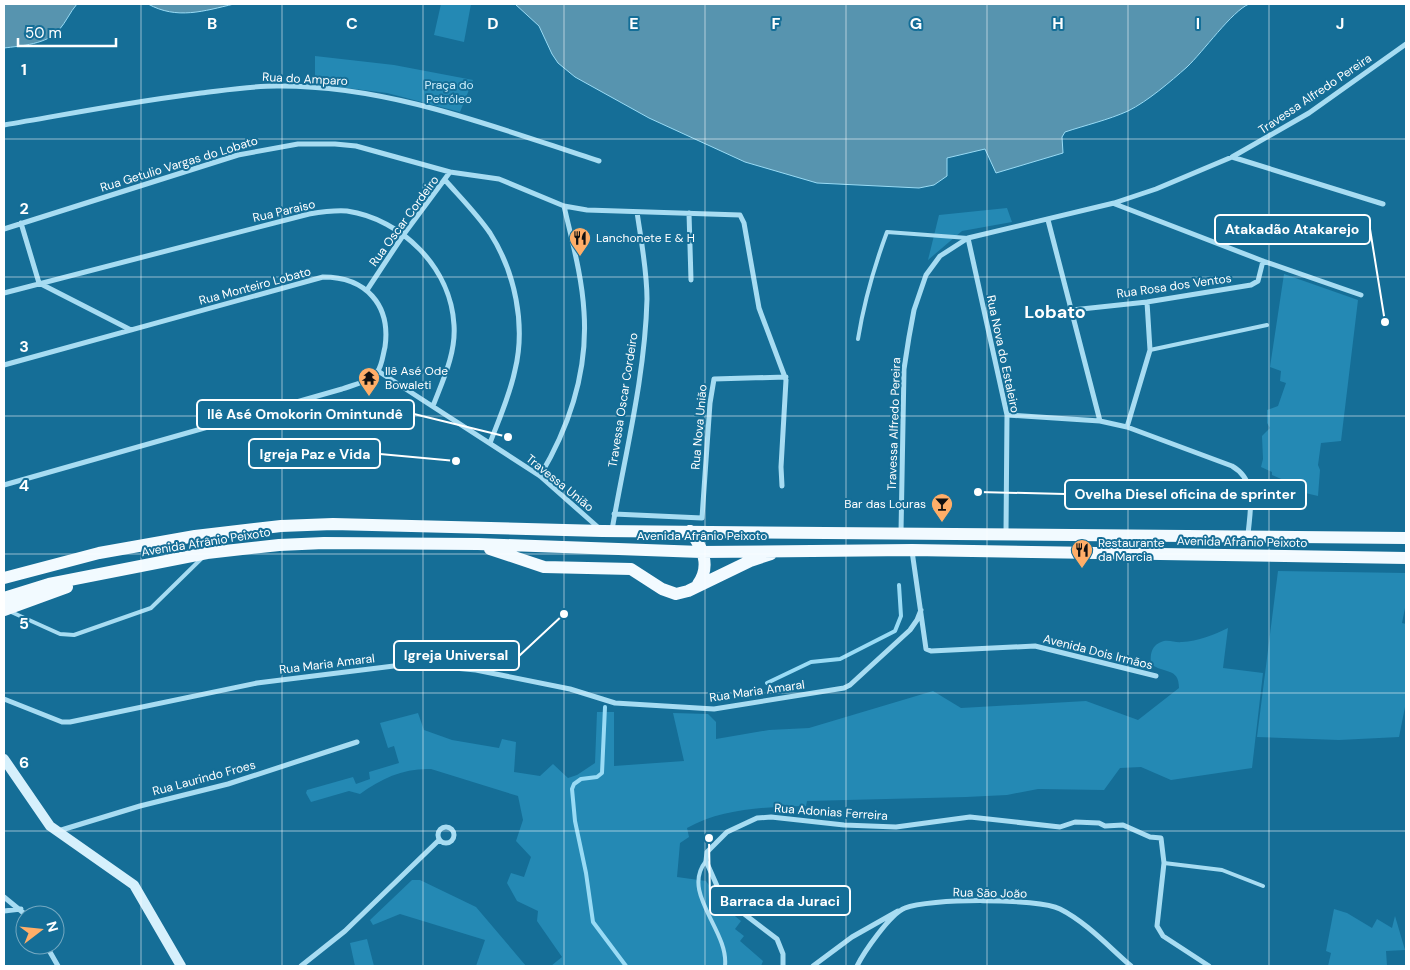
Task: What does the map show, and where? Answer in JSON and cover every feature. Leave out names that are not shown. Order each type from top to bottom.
[{"type":"main road","name":"Avenida Afrânio Peixoto","points":[[4,578],[99,553],[194,536],[281,526],[333,524],[607,531],[1406,538]]},
{"type":"main road","points":[[690,531],[706,565],[705,572],[698,584]]},
{"type":"main road","name":"Avenida Afrânio Peixoto","points":[[4,606],[49,584],[207,553],[279,545],[324,543],[478,544],[701,552],[788,549],[912,550],[1406,558]]},
{"type":"main road","points":[[478,544],[544,567],[631,569],[662,589],[676,594],[688,591],[698,584],[750,560],[788,549]]},
{"type":"main road","points":[[4,759],[46,821],[56,832],[134,885],[181,966]]},
{"type":"street","name":"Travessa Alfredo Pereira","points":[[900,534],[904,369],[914,310],[926,275],[940,256],[968,238],[1114,204],[1156,189],[1232,157],[1309,113],[1406,44]]},
{"type":"street","name":"Rua do Amparo","points":[[4,125],[137,102],[235,89],[278,86],[323,88],[397,99],[473,120],[599,161]]},
{"type":"street","name":"Rua Getulio Vargas do Lobato","points":[[4,229],[238,155],[298,144],[356,146],[450,172]]},
{"type":"street","points":[[1232,157],[1383,204]]},
{"type":"street","name":"Rua Oscar Cordeiro","points":[[367,290],[404,234],[450,172],[505,180],[564,206],[587,210],[737,214],[742,216],[759,308],[786,377]]},
{"type":"street","points":[[445,180],[490,233],[501,254],[515,295],[518,314],[518,354],[507,398],[490,442]]},
{"type":"street","points":[[1114,204],[1263,261],[1361,295]]},
{"type":"street","points":[[540,476],[560,440],[577,390],[582,344],[583,299],[564,206]]},
{"type":"street","name":"Rua Paraiso","points":[[4,293],[320,212],[346,211],[360,214],[404,234],[436,268],[448,293],[453,316],[452,352],[433,406]]},
{"type":"street","name":"Travessa Oscar Cordeiro","points":[[607,531],[614,514],[639,381],[646,311],[645,275],[637,212]]},
{"type":"street","points":[[689,213],[691,280]]},
{"type":"street","points":[[1048,220],[1100,421]]},
{"type":"street","points":[[21,223],[39,283],[131,330]]},
{"type":"street","name":"Rua Nova do Estaleiro","points":[[968,238],[1007,416],[1006,535]]},
{"type":"street","name":"Rua Rosa dos Ventos","points":[[1072,310],[1147,302],[1251,285],[1258,281],[1263,261]]},
{"type":"street","name":"Rua Monteiro Lobato","points":[[4,365],[324,278],[352,282],[367,290]]},
{"type":"street","points":[[4,485],[342,389],[365,380],[378,372],[384,354],[386,328],[377,302],[367,290]]},
{"type":"street","points":[[1127,427],[1150,350],[1147,302]]},
{"type":"street","name":"Travessa União","points":[[378,372],[490,442],[540,476],[607,531]]},
{"type":"street","points":[[782,486],[781,468],[787,391],[786,377]]},
{"type":"street","name":"Rua Nova União","points":[[614,514],[702,518],[710,403],[714,379],[786,377]]},
{"type":"street","points":[[1007,416],[1100,421],[1127,427],[1239,470],[1248,481],[1251,489],[1248,536]]},
{"type":"street","name":"Avenida Dois Irmãos","points":[[912,550],[924,645],[931,651],[1035,646],[1156,676]]},
{"type":"street","points":[[4,572],[22,572]]},
{"type":"street","name":"Rua Maria Amaral","points":[[4,699],[62,722],[79,722],[257,683],[410,664],[476,670],[570,689],[615,703],[714,709],[850,686],[910,630],[921,610]]},
{"type":"street","name":"Rua Laurindo Froes","points":[[56,832],[140,806],[228,784],[357,742]]},
{"type":"street","name":"Rua Adonias Ferreira","points":[[706,860],[708,852],[727,832],[764,817],[844,825],[896,827],[970,817],[1060,827],[1075,822],[1099,823],[1105,826],[1123,825],[1150,837],[1160,838],[1164,863],[1157,920],[1160,932],[1209,966]]},
{"type":"street","points":[[301,966],[345,932],[439,840]]},
{"type":"street","points":[[706,860],[722,897],[777,940],[783,954],[783,966]]},
{"type":"street","points":[[4,897],[15,905]]},
{"type":"street","name":"Rua São João","points":[[813,966],[852,937],[904,908],[933,902],[1005,902],[1051,906],[1079,922],[1131,966]]},
{"type":"street","points":[[857,966],[870,944],[904,908]]},
{"type":"street","points":[[52,955],[58,966]]},
{"type":"lane","points":[[858,339],[862,310],[875,264],[887,232],[968,238]]},
{"type":"lane","points":[[1150,350],[1267,325]]},
{"type":"lane","points":[[4,606],[60,634],[74,635],[151,608],[207,553]]},
{"type":"lane","points":[[706,860],[698,874],[699,888],[702,901],[724,946],[725,966]]},
{"type":"lane","points":[[1164,863],[1222,870],[1263,886]]},
{"type":"green space","points":[[441,4],[471,4],[464,42],[434,35]]},
{"type":"green space","name":"Praça do Petróleo","points":[[315,56],[394,65],[473,80],[460,112],[387,93],[315,84]]},
{"type":"green space","points":[[1007,208],[1012,222],[962,231],[928,260],[939,215]]},
{"type":"green space","points":[[1284,274],[1358,300],[1341,441],[1321,443],[1318,465],[1320,470],[1318,496],[1301,492],[1292,497],[1283,495],[1286,481],[1272,475],[1272,472],[1261,467],[1263,459],[1262,436],[1270,428],[1267,423],[1267,410],[1278,406],[1286,383],[1280,381],[1281,371],[1270,367]]},
{"type":"green space","points":[[1278,571],[1406,573],[1406,603],[1402,623],[1406,624],[1406,702],[1399,737],[1339,740],[1257,737]]},
{"type":"green space","points":[[1228,628],[1223,668],[1263,673],[1252,768],[1171,780],[1141,767],[1120,768],[1104,790],[1038,789],[1007,795],[807,801],[806,806],[761,808],[715,816],[687,828],[689,837],[680,843],[677,877],[706,881],[724,907],[741,921],[735,929],[744,936],[740,941],[763,961],[761,966],[551,966],[562,957],[537,921],[538,911],[517,901],[507,883],[511,873],[524,877],[531,857],[516,841],[523,820],[518,796],[431,769],[402,772],[377,783],[360,794],[349,791],[311,802],[306,793],[307,790],[353,777],[356,784],[370,779],[369,772],[399,763],[394,746],[388,748],[380,723],[418,713],[424,730],[452,740],[499,748],[502,739],[516,742],[514,772],[540,776],[553,764],[568,778],[577,775],[595,763],[597,712],[614,712],[614,766],[684,761],[673,713],[708,714],[716,722],[716,739],[769,730],[809,728],[933,691],[961,708],[1086,701],[1138,720],[1179,688],[1174,674],[1151,664],[1151,655],[1154,647],[1165,641],[1182,642],[1200,639]]},
{"type":"green space","points":[[412,880],[420,880],[476,907],[526,966],[476,966],[485,940],[400,914],[373,925],[370,920]]},
{"type":"green space","points":[[1334,909],[1347,913],[1372,928],[1377,919],[1392,928],[1395,916],[1405,950],[1386,951],[1387,966],[1328,966],[1331,953],[1326,951]]},
{"type":"green space","points":[[367,939],[374,966],[355,966],[350,943]]},
{"type":"shaded area","points":[[4,4],[77,4],[54,35],[33,44],[4,48]]},
{"type":"shaded area","points":[[148,4],[234,4],[191,13],[180,13],[169,12]]},
{"type":"shaded area","points":[[515,4],[1249,4],[1226,23],[1187,67],[1143,102],[1128,111],[1105,120],[1065,132],[1062,137],[1063,153],[996,173],[985,149],[947,158],[947,176],[934,185],[919,188],[817,183],[745,162],[649,118],[575,77],[558,63],[539,26]]},
{"type":"waterway","points":[[767,683],[811,662],[840,659],[895,631],[901,616],[899,585]]},
{"type":"waterway","points":[[605,707],[602,773],[597,777],[581,779],[574,784],[572,789],[575,821],[586,873],[593,922],[626,966]]},
{"type":"place","name":"Lanchonete E & H","points":[[580,257]]},
{"type":"place","name":"Atakadão Atakarejo","points":[[1385,322]]},
{"type":"place","name":"Ilê Asé Ode Bowaleti","points":[[369,397]]},
{"type":"place","name":"Ilê Asé Omokorin Omintundê","points":[[508,437]]},
{"type":"place","name":"Igreja Paz e Vida","points":[[456,461]]},
{"type":"place","name":"Ovelha Diesel oficina de sprinter","points":[[978,492]]},
{"type":"place","name":"Bar das Louras","points":[[942,523]]},
{"type":"place","name":"Restaurante da Marcia","points":[[1082,569]]},
{"type":"place","name":"Igreja Universal","points":[[564,614]]},
{"type":"place","name":"Barraca da Juraci","points":[[709,838]]},
{"type":"district","name":"Lobato","points":[[1055,312]]}]
